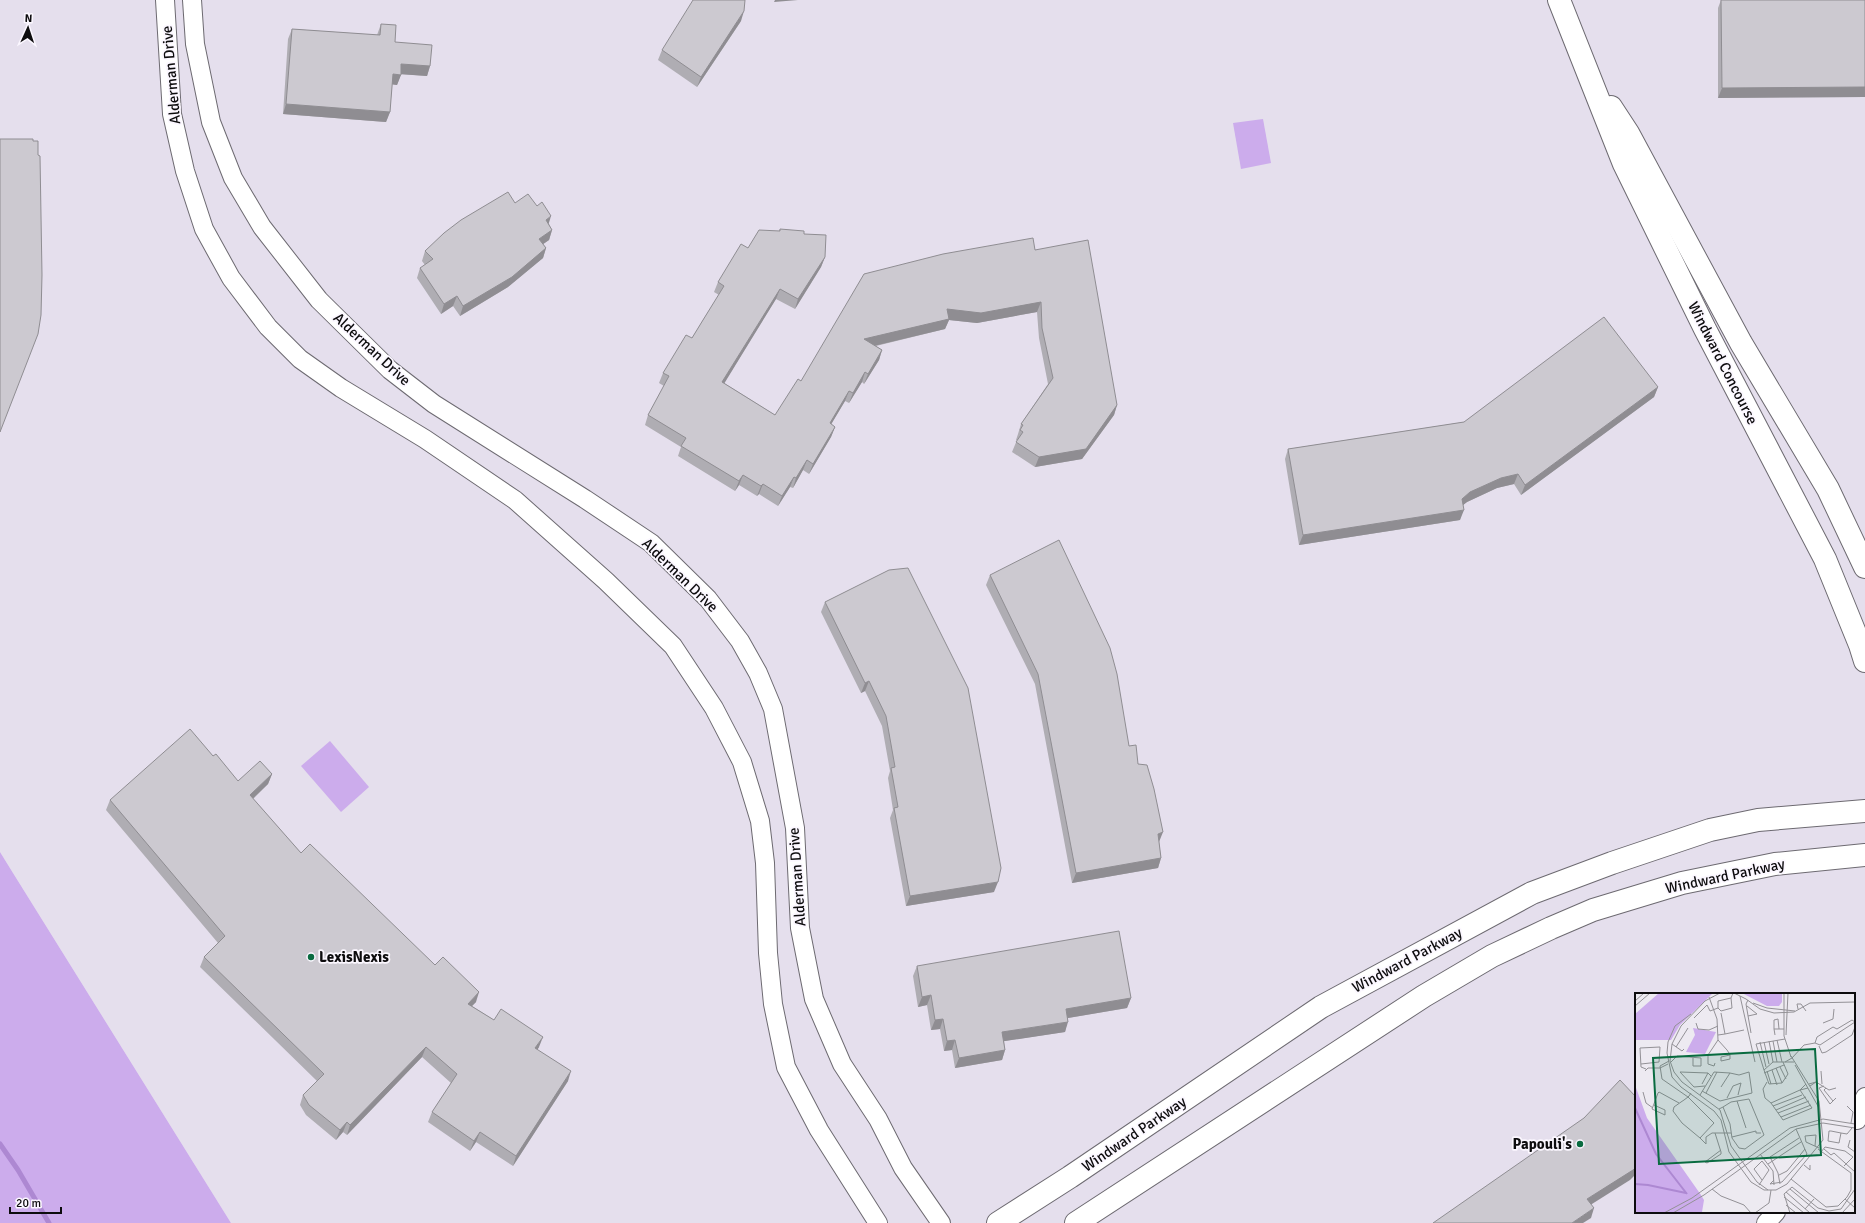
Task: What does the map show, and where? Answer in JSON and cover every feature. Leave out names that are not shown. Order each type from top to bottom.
[{"type":"main road","name":"Windward Concourse","points":[[1559,0],[1624,164],[1705,329],[1826,559],[1865,661]]},
{"type":"main road","name":"Windward Concourse","points":[[1584,64],[1628,133],[1741,343],[1828,489],[1865,567]]},
{"type":"main road","name":"Windward Parkway","points":[[998,1223],[1070,1177],[1321,1006],[1532,893],[1612,863],[1710,830],[1758,820],[1865,811]]},
{"type":"main road","name":"Windward Parkway","points":[[1076,1223],[1424,996],[1492,956],[1551,928],[1593,910],[1682,883],[1775,864],[1865,855]]},
{"type":"street","name":"Alderman Drive","points":[[165,0],[172,114],[185,171],[208,235],[231,278],[268,327],[300,359],[342,388],[425,439],[515,500],[606,581],[673,646],[714,708],[742,762],[760,821],[765,863],[768,953],[773,1004],[786,1067],[819,1130],[878,1223]]},
{"type":"street","name":"Alderman Drive","points":[[192,0],[194,44],[211,122],[233,178],[262,227],[320,300],[390,370],[434,404],[651,543],[708,599],[740,641],[758,673],[773,709],[795,828],[800,928],[814,998],[842,1064],[878,1119],[903,1168],[941,1223]]},
{"type":"street","points":[[1859,1118],[1865,1097]]},
{"type":"street","points":[[1766,1223],[1775,1213]]},
{"type":"shaded area","points":[[0,0],[1865,0],[1865,1223],[231,1223],[0,852]]},
{"type":"shaded area","points":[[1263,119],[1271,163],[1241,169],[1233,123]]},
{"type":"shaded area","points":[[330,741],[369,787],[341,812],[301,766]]},
{"type":"shaded area","points":[[0,852],[13,873],[231,1223],[0,1223]]},
{"type":"building","points":[[693,0],[745,0],[744,11],[701,77],[662,50]]},
{"type":"building","points":[[1721,0],[1865,0],[1865,87],[1722,88]]},
{"type":"building","points":[[381,24],[396,25],[395,42],[432,45],[430,66],[401,64],[401,75],[393,74],[390,112],[286,104],[292,29],[380,35]]},
{"type":"building","points":[[0,139],[33,139],[33,141],[38,141],[38,155],[40,156],[42,275],[41,315],[38,334],[0,432]]},
{"type":"building","points":[[508,192],[515,203],[528,194],[537,206],[542,202],[551,216],[546,220],[552,230],[539,239],[546,248],[512,277],[463,306],[457,296],[444,304],[420,268],[433,259],[425,251],[444,233],[461,220]]},
{"type":"building","points":[[780,229],[804,231],[804,234],[826,235],[825,257],[798,299],[780,289],[722,382],[775,415],[798,379],[801,381],[864,274],[943,254],[1033,238],[1035,250],[1088,240],[1117,405],[1086,449],[1039,457],[1016,442],[1023,432],[1020,430],[1023,425],[1021,424],[1053,378],[1042,328],[1041,302],[981,313],[947,309],[949,319],[864,339],[882,350],[868,374],[865,372],[853,393],[849,391],[830,423],[835,427],[813,464],[807,460],[796,478],[794,477],[782,496],[763,484],[761,486],[743,475],[739,481],[681,446],[686,438],[648,415],[669,376],[663,373],[686,335],[692,338],[724,286],[718,282],[741,244],[748,248],[759,230],[780,231]]},
{"type":"building","points":[[1604,317],[1658,387],[1525,485],[1518,474],[1501,478],[1470,492],[1462,499],[1464,510],[1303,535],[1288,449],[1464,422]]},
{"type":"building","points":[[1059,540],[1110,648],[1117,674],[1129,746],[1136,745],[1138,764],[1147,765],[1154,789],[1163,832],[1158,834],[1161,858],[1076,873],[1038,674],[990,575]]},
{"type":"building","points":[[908,568],[968,688],[1001,868],[998,882],[910,896],[894,808],[898,807],[891,768],[895,767],[886,716],[869,681],[865,683],[825,602],[889,570]]},
{"type":"building","name":"LexisNexis","points":[[190,729],[213,756],[216,754],[238,781],[260,761],[272,774],[250,795],[301,853],[310,844],[435,965],[443,957],[479,992],[468,1004],[494,1020],[501,1009],[543,1037],[535,1048],[571,1071],[516,1156],[480,1132],[474,1141],[432,1112],[457,1074],[426,1047],[350,1125],[347,1122],[340,1130],[309,1105],[303,1095],[324,1074],[204,957],[225,936],[110,800]]},
{"type":"building","points":[[1119,931],[1131,998],[1066,1009],[1068,1022],[1002,1032],[1005,1050],[959,1058],[955,1040],[947,1041],[943,1019],[935,1020],[931,995],[922,997],[917,966]]},
{"type":"building","points":[[1620,1080],[1635,1096],[1635,1168],[1587,1199],[1594,1208],[1572,1223],[1433,1223],[1584,1118]]},
{"type":"waterway","points":[[0,1144],[18,1170],[49,1223]]},
{"type":"place","name":"LexisNexis","points":[[311,957]]},
{"type":"place","name":"Papouli's","points":[[1580,1144]]}]
